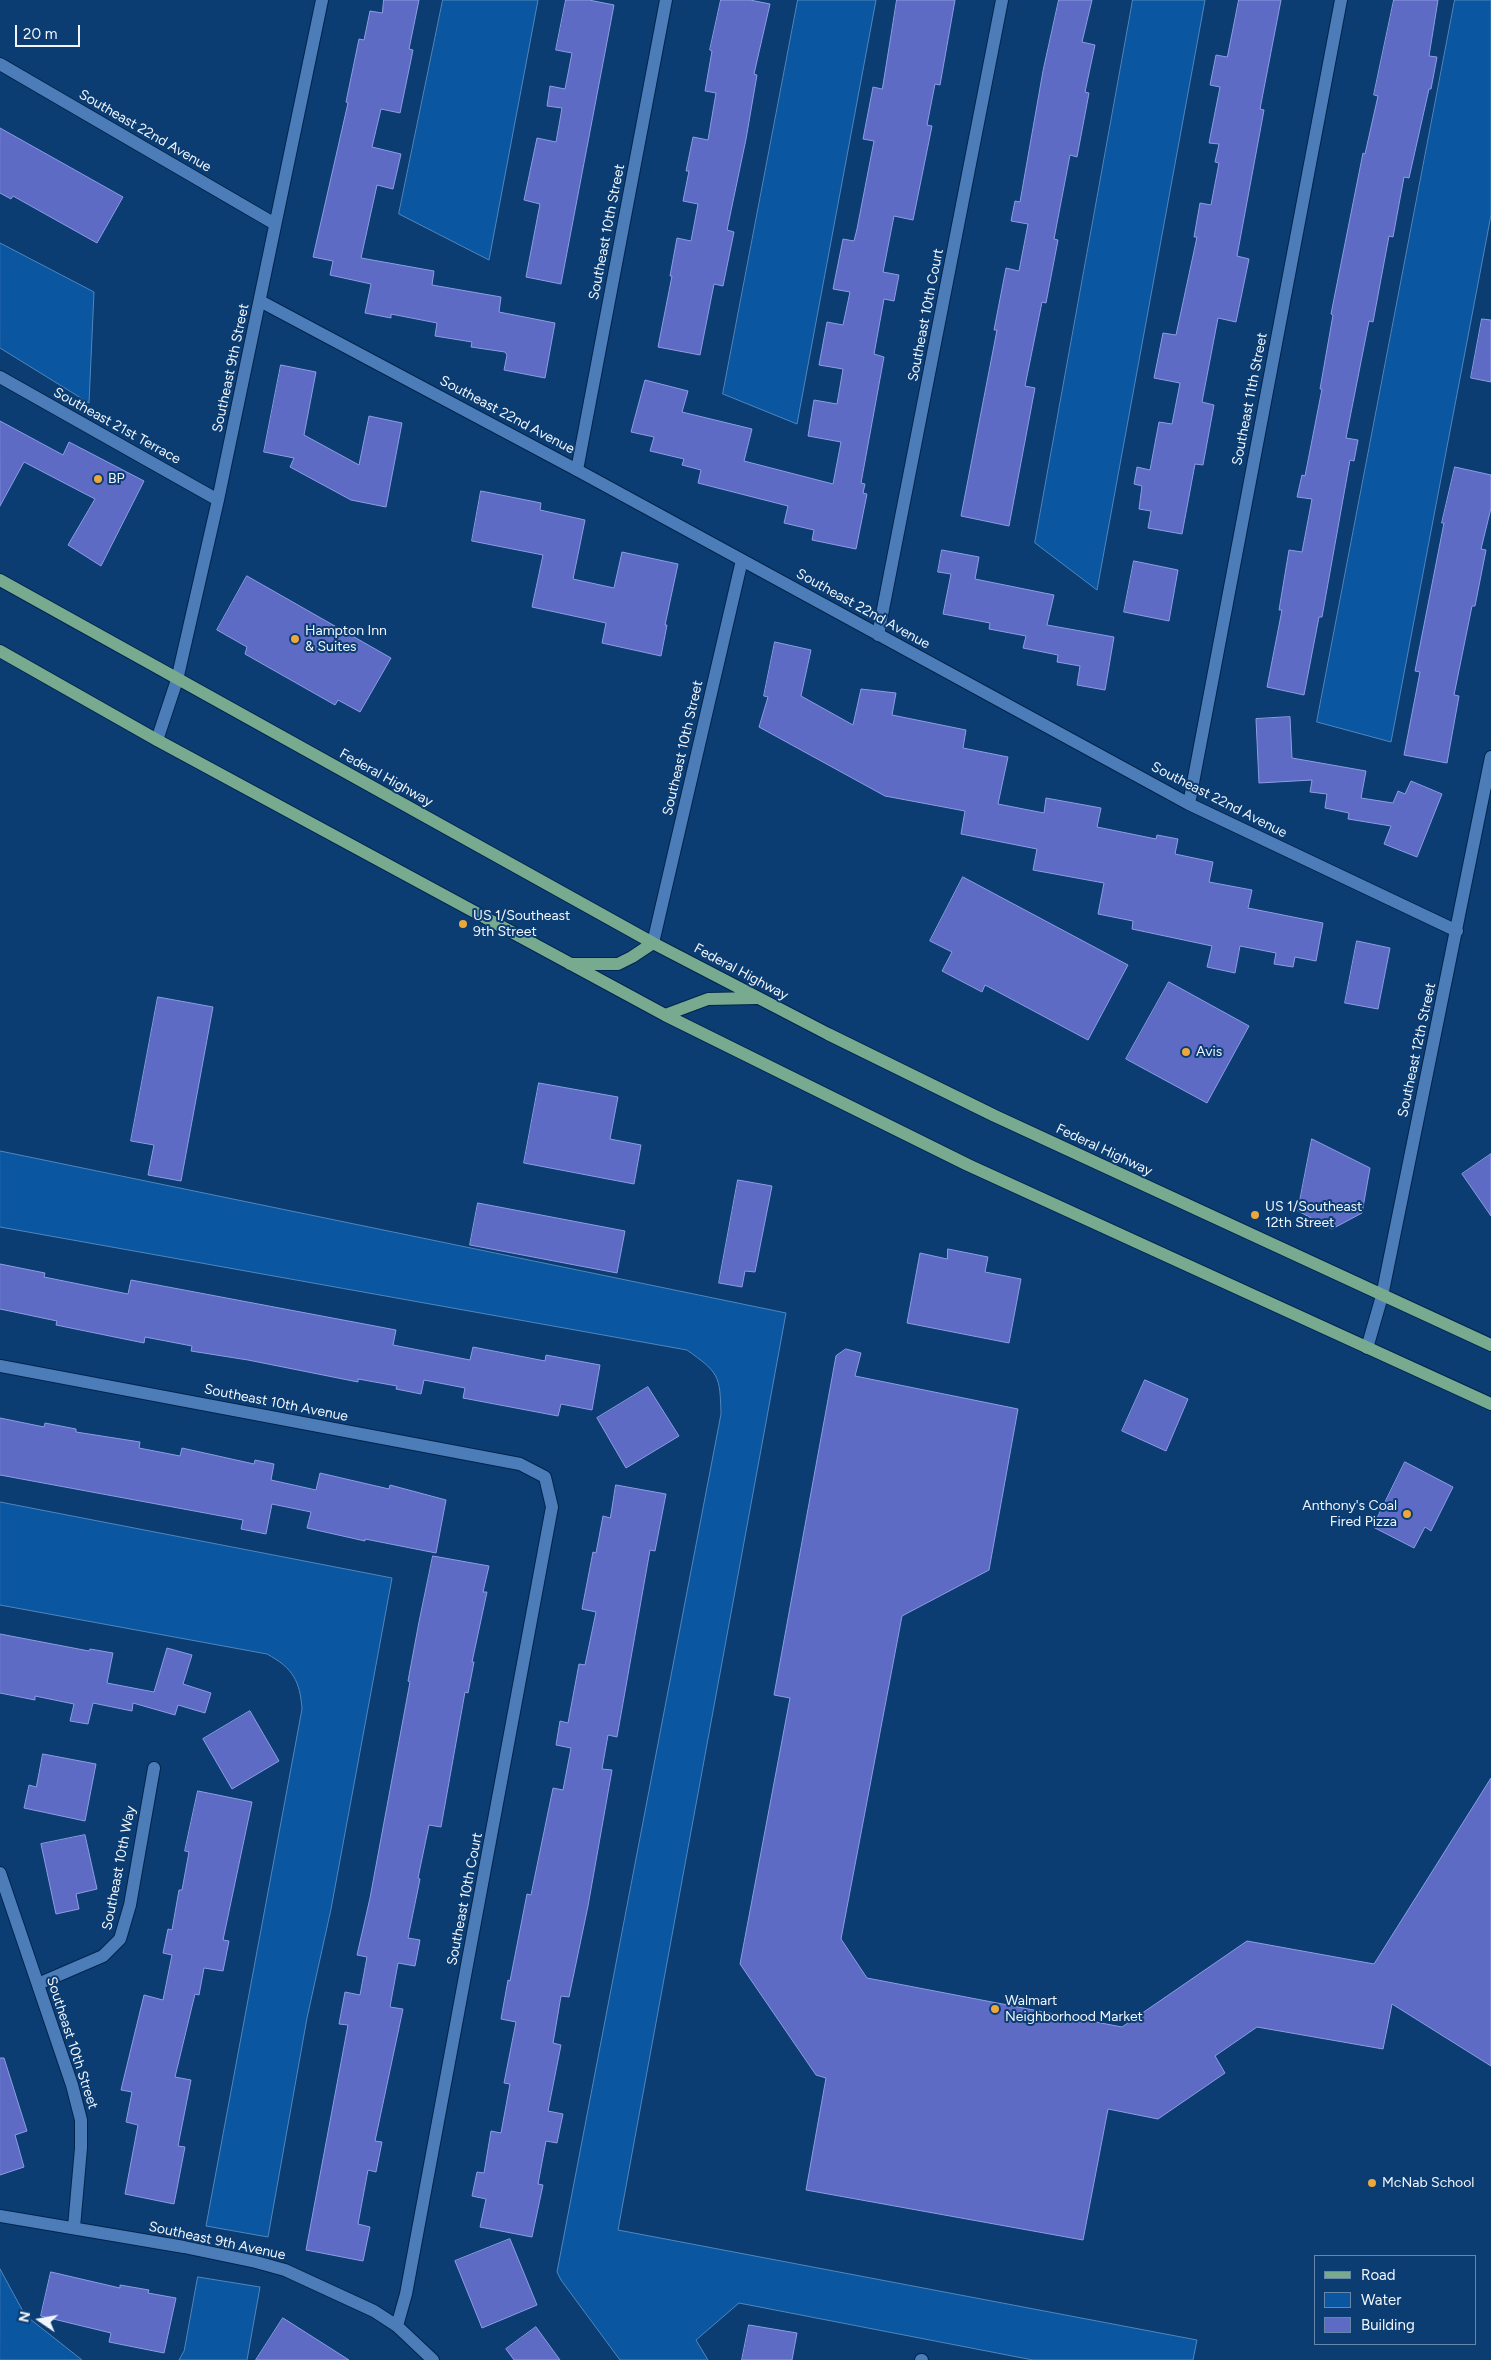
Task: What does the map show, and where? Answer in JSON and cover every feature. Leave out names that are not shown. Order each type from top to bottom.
[{"type":"main road","name":"Federal Highway","points":[[0,580],[653,943],[759,998],[995,1116],[1491,1345]]},
{"type":"main road","points":[[0,651],[157,740],[665,1015],[896,1131],[1491,1404]]},
{"type":"main road","points":[[568,964],[618,964],[653,943]]},
{"type":"main road","points":[[665,1015],[708,999],[759,998]]},
{"type":"street","name":"Southeast 9th Street","points":[[157,740],[177,680],[218,500],[322,0]]},
{"type":"street","name":"Southeast 10th Street","points":[[577,470],[666,0]]},
{"type":"street","name":"Southeast 10th Court","points":[[878,635],[1002,0]]},
{"type":"street","name":"Southeast 11th Street","points":[[1189,804],[1341,0]]},
{"type":"street","name":"Southeast 22nd Avenue","points":[[0,64],[274,224]]},
{"type":"street","name":"Southeast 22nd Avenue","points":[[260,301],[577,470],[1189,804],[1457,931]]},
{"type":"street","name":"Southeast 21st Terrace","points":[[0,377],[218,500]]},
{"type":"street","name":"Southeast 10th Street","points":[[653,943],[742,560]]},
{"type":"street","name":"Southeast 12th Street","points":[[1367,1348],[1382,1296],[1491,758]]},
{"type":"street","name":"Southeast 10th Avenue","points":[[0,1366],[520,1464],[544,1477]]},
{"type":"street","name":"Southeast 10th Court","points":[[397,2326],[406,2294],[552,1507],[544,1477]]},
{"type":"street","name":"Southeast 10th Way","points":[[38,1984],[103,1956],[120,1939],[130,1905],[154,1768]]},
{"type":"street","name":"Southeast 10th Street","points":[[0,1873],[72,2085],[81,2120],[81,2148],[74,2227]]},
{"type":"street","name":"Southeast 9th Avenue","points":[[0,2216],[74,2227],[256,2262],[285,2270],[351,2300],[397,2326],[433,2360]]},
{"type":"water","points":[[443,0],[538,0],[489,260],[399,214]]},
{"type":"water","points":[[798,0],[876,0],[797,424],[723,394]]},
{"type":"water","points":[[1133,0],[1205,0],[1097,590],[1035,543]]},
{"type":"water","points":[[1455,0],[1491,0],[1491,215],[1391,742],[1317,722]]},
{"type":"water","points":[[0,243],[94,292],[89,403],[0,348]]},
{"type":"water","points":[[0,1151],[786,1313],[618,2230],[1197,2340],[1193,2360],[1033,2360],[739,2303],[696,2340],[708,2360],[620,2360],[557,2272],[721,1414],[720,1391],[716,1376],[706,1364],[687,1350],[0,1227]]},
{"type":"water","points":[[0,1502],[392,1578],[331,1909],[307,2018],[268,2237],[206,2226],[302,1709],[297,1683],[289,1670],[267,1654],[0,1605]]},
{"type":"water","points":[[0,2269],[25,2315],[82,2360],[0,2360]]},
{"type":"water","points":[[198,2277],[260,2287],[247,2360],[179,2360],[184,2351]]},
{"type":"building","points":[[384,0],[419,0],[409,49],[413,50],[400,113],[381,109],[372,147],[401,154],[393,189],[377,185],[361,258],[434,271],[432,285],[501,297],[499,312],[555,323],[545,378],[504,370],[507,355],[505,352],[471,347],[472,342],[435,336],[437,323],[391,314],[391,318],[365,313],[371,284],[330,275],[333,261],[313,257],[348,103],[346,102],[359,39],[364,40],[370,11],[382,13]]},
{"type":"building","points":[[566,0],[589,0],[614,5],[561,284],[526,277],[540,204],[524,200],[537,138],[556,142],[562,108],[547,106],[550,86],[565,89],[572,53],[556,50]]},
{"type":"building","points":[[721,0],[750,0],[770,4],[754,74],[757,75],[746,139],[727,230],[734,232],[723,286],[714,284],[700,355],[658,347],[672,276],[670,276],[677,238],[691,241],[698,204],[683,201],[689,171],[686,171],[693,137],[708,140],[716,93],[705,91],[712,51],[710,50]]},
{"type":"building","points":[[897,0],[955,0],[940,85],[935,84],[927,125],[932,126],[913,220],[894,216],[883,272],[899,275],[894,301],[884,299],[874,354],[884,357],[861,483],[865,484],[863,493],[867,494],[856,549],[812,540],[814,530],[784,523],[788,506],[698,483],[701,470],[682,465],[684,459],[650,451],[654,437],[631,432],[645,380],[688,391],[682,412],[752,429],[744,461],[833,484],[841,442],[808,436],[814,400],[837,404],[843,369],[819,365],[827,322],[843,325],[850,292],[833,289],[843,239],[854,241],[857,229],[874,141],[863,139],[873,87],[882,89]]},
{"type":"building","points":[[1059,0],[1092,0],[1082,42],[1095,45],[1085,92],[1089,93],[1077,157],[1070,155],[1054,239],[1058,240],[1046,303],[1042,302],[1025,386],[1035,388],[1009,526],[961,516],[997,330],[994,330],[1006,268],[1019,271],[1028,224],[1011,221],[1015,201],[1020,202],[1043,71]]},
{"type":"building","points":[[1239,0],[1281,0],[1260,109],[1264,110],[1237,256],[1249,259],[1236,322],[1218,318],[1202,402],[1214,405],[1203,465],[1195,464],[1182,534],[1148,528],[1151,511],[1139,509],[1142,486],[1134,484],[1137,467],[1150,470],[1159,422],[1172,424],[1180,383],[1154,378],[1163,333],[1176,335],[1197,237],[1194,237],[1200,203],[1211,205],[1219,163],[1215,162],[1219,144],[1209,143],[1220,87],[1210,85],[1216,55],[1227,57]]},
{"type":"building","points":[[1394,0],[1438,0],[1429,56],[1437,57],[1409,178],[1404,177],[1393,237],[1389,236],[1373,322],[1369,321],[1346,438],[1358,440],[1354,461],[1350,460],[1322,617],[1319,617],[1304,695],[1267,687],[1282,610],[1279,610],[1289,550],[1302,552],[1312,499],[1297,497],[1302,475],[1305,476],[1322,389],[1320,389],[1333,315],[1331,314],[1363,153],[1365,154],[1378,96],[1374,95]]},
{"type":"building","points":[[0,128],[123,197],[97,243],[13,196],[11,199],[0,193]]},
{"type":"building","points":[[1482,319],[1491,320],[1491,382],[1471,378]]},
{"type":"building","points":[[281,365],[316,372],[304,435],[359,465],[369,416],[402,423],[386,507],[351,500],[290,467],[294,458],[264,452]]},
{"type":"building","points":[[0,421],[63,455],[69,442],[144,481],[101,566],[68,545],[95,499],[24,462],[0,506]]},
{"type":"building","points":[[1455,467],[1491,475],[1491,508],[1481,549],[1486,550],[1475,606],[1472,606],[1454,695],[1459,696],[1447,763],[1404,755],[1420,672],[1415,671],[1444,523],[1442,523]]},
{"type":"building","points":[[481,491],[541,503],[540,510],[585,520],[573,579],[614,588],[622,552],[678,564],[665,625],[667,625],[661,656],[602,643],[606,623],[532,607],[543,555],[472,541]]},
{"type":"building","points":[[942,550],[979,557],[975,579],[1054,595],[1047,625],[1114,637],[1105,690],[1077,685],[1080,666],[1057,662],[1058,655],[1023,648],[1026,636],[989,629],[990,623],[943,614],[951,574],[938,572]]},
{"type":"building","points":[[1134,561],[1178,570],[1169,621],[1124,612]]},
{"type":"building","name":"Hampton Inn & Suites","points":[[247,576],[391,658],[360,712],[338,700],[335,705],[245,654],[247,647],[217,630]]},
{"type":"building","points":[[775,642],[811,650],[801,696],[853,725],[861,689],[896,693],[892,715],[966,730],[963,748],[1008,757],[998,804],[1044,813],[1046,798],[1101,808],[1097,827],[1156,839],[1157,835],[1178,839],[1175,854],[1213,862],[1209,882],[1252,890],[1248,908],[1323,923],[1316,961],[1295,957],[1293,967],[1274,964],[1276,953],[1240,946],[1235,973],[1207,967],[1212,946],[1132,929],[1133,921],[1098,914],[1104,883],[1033,870],[1037,849],[961,834],[965,811],[885,796],[759,727],[768,697],[764,696]]},
{"type":"building","points":[[1290,717],[1292,758],[1366,771],[1361,798],[1393,803],[1398,791],[1405,794],[1411,781],[1442,794],[1417,857],[1384,844],[1391,826],[1348,819],[1349,813],[1325,808],[1327,794],[1310,792],[1312,780],[1259,783],[1256,719]]},
{"type":"building","points":[[963,877],[1128,965],[1088,1040],[985,985],[982,992],[942,971],[952,952],[930,941]]},
{"type":"building","points":[[1357,941],[1390,948],[1378,1009],[1345,1003]]},
{"type":"building","points":[[1169,982],[1249,1026],[1207,1103],[1126,1059]]},
{"type":"building","points":[[158,997],[213,1007],[181,1181],[148,1175],[154,1145],[131,1141]]},
{"type":"building","points":[[539,1083],[618,1097],[610,1139],[641,1145],[634,1184],[524,1163]]},
{"type":"building","points":[[1312,1139],[1370,1168],[1362,1213],[1332,1229],[1298,1211]]},
{"type":"building","points":[[1491,1154],[1491,1216],[1462,1174]]},
{"type":"building","points":[[738,1180],[772,1186],[755,1272],[745,1271],[742,1287],[719,1283]]},
{"type":"building","points":[[478,1203],[625,1231],[617,1273],[470,1245]]},
{"type":"building","points":[[948,1249],[988,1257],[985,1272],[1021,1279],[1009,1343],[907,1323],[920,1253],[947,1259]]},
{"type":"building","points":[[0,1264],[45,1273],[44,1277],[128,1294],[131,1280],[396,1330],[393,1345],[470,1360],[473,1347],[545,1361],[546,1355],[600,1365],[592,1410],[561,1404],[558,1416],[463,1398],[465,1388],[424,1380],[421,1394],[396,1389],[397,1386],[358,1379],[358,1382],[248,1360],[191,1351],[192,1346],[145,1337],[144,1343],[56,1325],[57,1321],[0,1309]]},
{"type":"building","points":[[846,1349],[861,1353],[855,1376],[1018,1409],[989,1570],[902,1616],[841,1939],[867,1978],[1122,2027],[1247,1941],[1374,1964],[1491,1778],[1491,2066],[1392,2004],[1383,2049],[1257,2027],[1215,2056],[1225,2073],[1158,2119],[1108,2109],[1083,2240],[806,2190],[826,2078],[816,2075],[740,1964],[790,1698],[774,1695],[836,1356]]},
{"type":"building","points":[[1145,1380],[1188,1399],[1166,1451],[1122,1431]]},
{"type":"building","points":[[648,1387],[679,1436],[626,1468],[597,1418]]},
{"type":"building","points":[[0,1418],[44,1427],[45,1423],[76,1429],[76,1432],[140,1442],[139,1448],[180,1456],[182,1448],[254,1464],[255,1460],[274,1464],[271,1480],[316,1490],[320,1473],[389,1489],[390,1485],[446,1500],[436,1553],[365,1539],[365,1541],[307,1528],[311,1512],[272,1504],[266,1534],[241,1529],[243,1520],[0,1475]]},
{"type":"building","points":[[1405,1462],[1453,1487],[1431,1531],[1425,1527],[1414,1548],[1373,1527]]},
{"type":"building","points":[[616,1485],[666,1494],[655,1551],[650,1550],[617,1737],[608,1735],[602,1769],[612,1770],[588,1906],[569,1997],[561,1996],[553,2043],[561,2045],[548,2111],[563,2114],[557,2143],[546,2141],[538,2184],[543,2185],[532,2237],[480,2227],[486,2199],[472,2196],[477,2172],[484,2173],[491,2131],[501,2133],[510,2084],[504,2083],[516,2022],[501,2019],[527,1894],[531,1895],[553,1788],[563,1790],[571,1748],[556,1745],[560,1721],[568,1723],[579,1664],[585,1665],[596,1612],[582,1609],[593,1552],[596,1553],[603,1516],[610,1518]]},
{"type":"building","points":[[433,1556],[489,1566],[483,1592],[487,1592],[472,1662],[474,1662],[468,1693],[465,1692],[441,1827],[429,1825],[418,1878],[420,1879],[408,1938],[420,1940],[415,1966],[398,1963],[390,2007],[403,2009],[375,2141],[382,2142],[376,2172],[368,2170],[358,2224],[370,2227],[363,2261],[306,2250],[348,2025],[339,2024],[345,1992],[360,1995],[367,1957],[357,1955],[370,1898],[410,1682],[408,1681]]},
{"type":"building","points":[[0,1634],[89,1651],[90,1649],[113,1653],[107,1683],[154,1692],[167,1648],[192,1655],[183,1684],[211,1693],[205,1713],[178,1705],[175,1715],[133,1703],[132,1711],[93,1703],[88,1724],[70,1721],[74,1704],[35,1696],[35,1700],[0,1693]]},
{"type":"building","points":[[250,1711],[279,1761],[232,1789],[203,1739]]},
{"type":"building","points":[[43,1754],[96,1764],[85,1821],[24,1808],[29,1785],[36,1787]]},
{"type":"building","points":[[198,1791],[252,1802],[223,1940],[229,1941],[223,1971],[204,1968],[199,1995],[195,1994],[175,2077],[191,2080],[178,2146],[185,2147],[174,2204],[125,2194],[138,2125],[126,2122],[132,2092],[121,2090],[144,1995],[163,2000],[172,1955],[163,1953],[168,1929],[172,1930],[179,1890],[182,1890],[189,1852],[185,1851]]},
{"type":"building","points":[[85,1835],[97,1889],[76,1894],[79,1909],[56,1914],[41,1844]]},
{"type":"building","points":[[0,2058],[4,2058],[27,2131],[15,2135],[24,2167],[0,2175]]},
{"type":"building","points":[[510,2239],[537,2305],[482,2328],[455,2261]]},
{"type":"building","points":[[51,2272],[120,2288],[120,2285],[149,2290],[148,2293],[176,2298],[164,2353],[109,2342],[111,2333],[41,2316]]},
{"type":"building","points":[[283,2318],[349,2360],[256,2360]]},
{"type":"building","points":[[749,2325],[797,2333],[792,2360],[742,2360]]},
{"type":"building","points":[[536,2327],[560,2360],[514,2360],[506,2349]]},
{"type":"place","name":"BP","points":[[98,479]]},
{"type":"place","name":"Hampton Inn & Suites","points":[[295,639]]},
{"type":"place","name":"US 1/Southeast 9th Street","points":[[463,924]]},
{"type":"place","name":"Avis","points":[[1186,1052]]},
{"type":"place","name":"US 1/Southeast 12th Street","points":[[1255,1215]]},
{"type":"place","name":"Anthony's Coal Fired Pizza","points":[[1407,1514]]},
{"type":"place","name":"Walmart Neighborhood Market","points":[[995,2009]]},
{"type":"place","name":"McNab School","points":[[1372,2183]]}]
